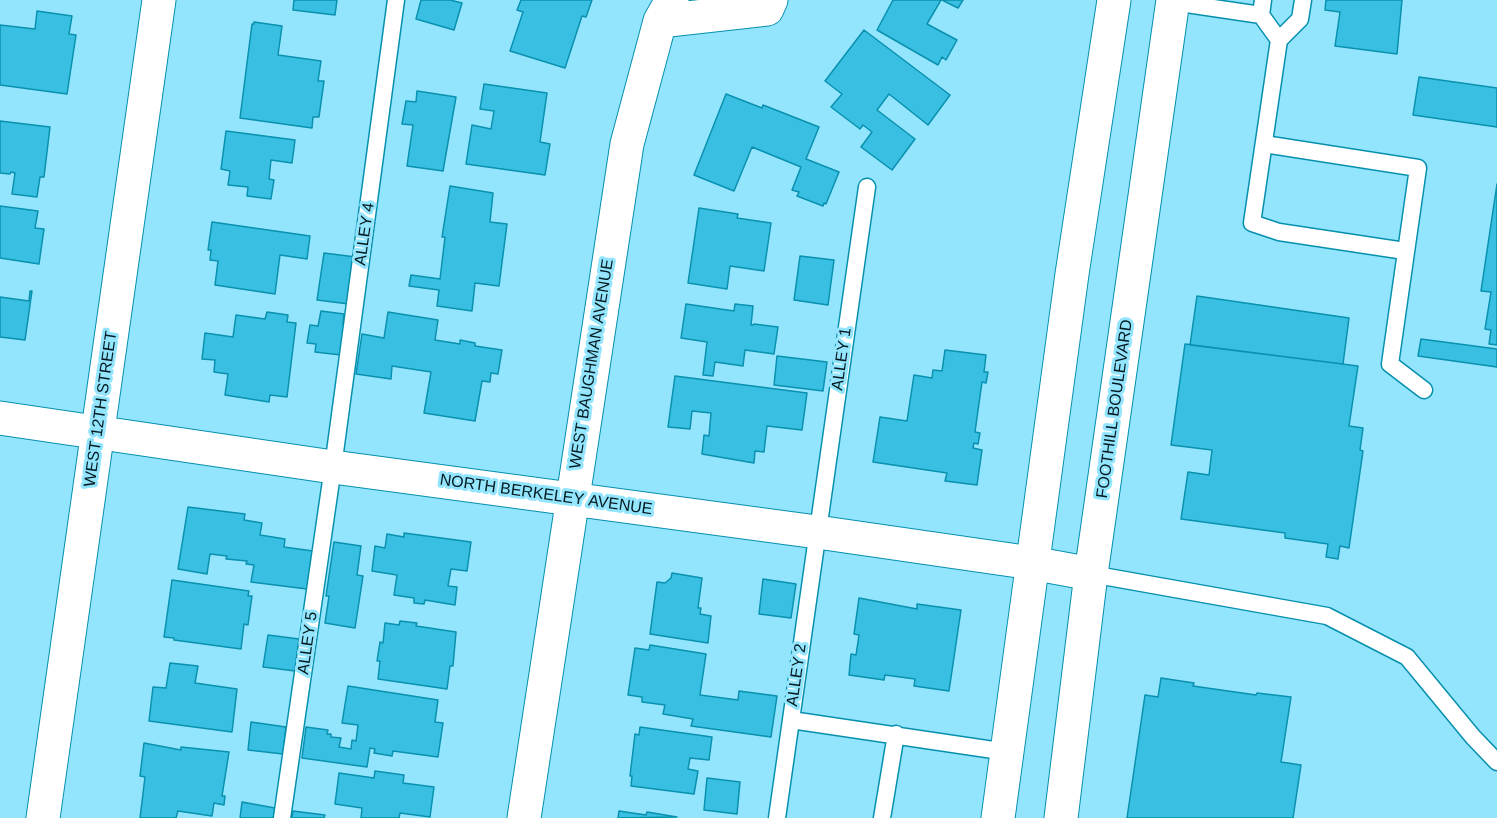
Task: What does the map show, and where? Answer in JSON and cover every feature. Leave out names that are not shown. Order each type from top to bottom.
[{"type":"street","name":"WEST 12TH STREET","points":[[43,818],[159,0]]},
{"type":"street","name":"WEST BAUGHMAN AVENUE","points":[[524,818],[627,144],[666,10],[766,9],[771,0]]},
{"type":"street","points":[[998,818],[1071,284],[1114,0]]},
{"type":"street","name":"FOOTHILL BOULEVARD","points":[[1061,818],[1092,574],[1173,1]]},
{"type":"street","name":"NORTH BERKELEY AVENUE","points":[[0,418],[333,467],[817,532],[1032,563],[1092,574]]},
{"type":"lane","name":"ALLEY 4","points":[[333,467],[396,0]]},
{"type":"lane","points":[[1279,40],[1300,19],[1304,0]]},
{"type":"lane","points":[[1173,1],[1262,8],[1279,40],[1252,223],[1279,232],[1405,252]]},
{"type":"lane","points":[[1264,144],[1418,168],[1390,364],[1424,390]]},
{"type":"lane","name":"ALLEY 1","points":[[817,532],[867,187]]},
{"type":"lane","name":"ALLEY 5","points":[[282,818],[333,467]]},
{"type":"lane","name":"ALLEY 2","points":[[777,818],[817,532]]},
{"type":"lane","points":[[1092,574],[1327,616],[1407,657],[1473,737],[1497,762]]},
{"type":"lane","points":[[792,720],[1006,752]]},
{"type":"lane","points":[[882,818],[896,734]]},
{"type":"building","points":[[294,0],[337,0],[335,15],[293,10]]},
{"type":"building","points":[[421,0],[450,0],[462,3],[454,30],[416,19]]},
{"type":"building","points":[[521,0],[592,0],[586,17],[582,16],[565,68],[510,51],[523,12],[517,10]]},
{"type":"building","points":[[893,0],[941,0],[927,24],[957,40],[946,60],[942,57],[938,65],[877,30]]},
{"type":"building","points":[[942,0],[963,0],[958,8]]},
{"type":"building","points":[[1326,0],[1402,0],[1397,54],[1335,46],[1340,12],[1325,10]]},
{"type":"building","points":[[37,11],[72,16],[69,34],[76,35],[67,94],[0,85],[0,25],[35,29]]},
{"type":"building","points":[[254,22],[282,26],[278,55],[321,61],[318,81],[324,81],[319,117],[313,117],[312,128],[240,118]]},
{"type":"building","points":[[864,30],[950,95],[928,125],[889,94],[877,110],[915,139],[892,170],[861,147],[872,132],[863,125],[860,129],[831,107],[842,94],[825,81]]},
{"type":"building","points":[[1419,77],[1497,88],[1497,127],[1413,115]]},
{"type":"building","points":[[484,84],[547,93],[540,142],[550,144],[545,175],[466,164],[472,125],[491,129],[494,111],[480,109]]},
{"type":"building","points":[[417,91],[456,97],[443,171],[407,166],[413,125],[402,124],[406,101],[416,102]]},
{"type":"building","points":[[726,94],[762,108],[763,105],[819,127],[806,159],[839,172],[826,204],[824,203],[823,206],[797,196],[799,192],[792,190],[801,167],[752,147],[734,191],[694,175]]},
{"type":"building","points":[[0,121],[50,127],[44,177],[40,177],[37,197],[12,194],[15,173],[0,173]]},
{"type":"building","points":[[226,131],[295,140],[292,163],[271,160],[269,179],[274,180],[271,199],[247,196],[248,187],[228,185],[230,171],[221,169]]},
{"type":"building","points":[[1497,184],[1497,345],[1489,344],[1491,330],[1485,329],[1491,292],[1481,291]]},
{"type":"building","points":[[450,186],[493,193],[490,222],[507,224],[499,286],[475,283],[472,311],[437,306],[439,290],[409,286],[411,275],[440,279],[445,237],[442,237]]},
{"type":"building","points":[[0,206],[38,211],[35,228],[44,229],[39,264],[0,258]]},
{"type":"building","points":[[699,208],[738,214],[737,218],[771,223],[764,271],[730,266],[727,289],[688,283]]},
{"type":"building","points":[[212,222],[310,236],[307,259],[280,255],[275,294],[215,285],[218,261],[210,260],[211,250],[208,250]]},
{"type":"building","points":[[324,253],[356,257],[349,304],[317,300]]},
{"type":"building","points":[[800,256],[834,260],[828,305],[794,300]]},
{"type":"building","points":[[30,291],[32,291],[25,340],[0,337],[0,297],[29,301]]},
{"type":"building","points":[[1197,296],[1349,318],[1343,364],[1190,345]]},
{"type":"building","points":[[686,304],[734,311],[735,304],[753,306],[751,325],[778,327],[774,354],[745,350],[743,366],[715,362],[713,376],[703,375],[707,342],[681,338]]},
{"type":"building","points":[[321,311],[344,314],[341,355],[315,352],[316,344],[307,343],[310,325],[318,326]]},
{"type":"building","points":[[267,312],[288,315],[287,322],[296,323],[287,397],[270,395],[269,402],[225,395],[228,374],[214,372],[215,360],[202,359],[205,333],[233,337],[236,315],[265,319]]},
{"type":"building","points":[[388,312],[438,320],[435,340],[460,344],[460,340],[475,343],[475,346],[502,350],[498,374],[491,373],[490,382],[482,381],[475,421],[424,413],[431,372],[392,366],[391,379],[356,374],[362,334],[384,338]]},
{"type":"building","points":[[1421,339],[1497,349],[1497,367],[1418,356]]},
{"type":"building","points":[[1185,344],[1358,366],[1349,426],[1363,428],[1360,450],[1363,451],[1349,548],[1340,546],[1338,559],[1326,557],[1328,544],[1285,538],[1285,533],[1181,519],[1188,472],[1209,475],[1212,450],[1171,445]]},
{"type":"building","points":[[945,350],[986,355],[984,372],[988,372],[986,383],[982,382],[975,432],[980,433],[978,444],[974,443],[973,448],[982,450],[977,485],[945,481],[947,473],[873,462],[880,417],[907,421],[914,375],[932,378],[933,370],[942,371]]},
{"type":"building","points":[[777,356],[827,362],[823,391],[774,385]]},
{"type":"building","points":[[675,376],[807,393],[802,430],[767,426],[764,452],[755,451],[754,463],[702,454],[704,435],[709,436],[711,413],[692,411],[690,429],[668,427]]},
{"type":"building","points":[[188,507],[245,514],[244,520],[262,523],[260,535],[285,539],[284,547],[313,551],[307,589],[251,582],[254,565],[246,564],[247,561],[226,559],[227,556],[210,554],[207,574],[178,569]]},
{"type":"building","points":[[404,533],[471,542],[467,571],[451,569],[448,586],[457,587],[455,605],[425,600],[424,604],[414,603],[414,598],[394,595],[397,575],[372,571],[375,546],[385,548],[387,534],[404,537]]},
{"type":"building","points":[[334,542],[361,546],[357,575],[363,576],[355,628],[325,623],[329,596],[326,596]]},
{"type":"building","points":[[672,573],[702,578],[698,608],[701,608],[700,614],[711,616],[708,643],[650,634],[657,582],[665,583],[671,578]]},
{"type":"building","points":[[763,579],[796,584],[791,618],[759,614]]},
{"type":"building","points":[[172,580],[249,591],[248,596],[252,596],[248,625],[244,624],[241,649],[164,637]]},
{"type":"building","points":[[859,598],[917,609],[917,604],[961,610],[949,691],[914,686],[915,679],[885,675],[884,680],[849,675],[851,654],[856,655],[859,635],[854,634]]},
{"type":"building","points":[[400,621],[417,623],[416,626],[456,632],[453,666],[450,666],[447,689],[378,679],[380,661],[377,661],[380,642],[383,643],[385,623],[399,625]]},
{"type":"building","points":[[268,635],[299,639],[295,671],[263,667]]},
{"type":"building","points":[[650,645],[706,654],[700,695],[738,700],[739,691],[777,696],[771,737],[691,726],[693,719],[663,714],[665,705],[642,702],[642,697],[628,695],[635,648],[649,650]]},
{"type":"building","points":[[170,663],[198,666],[195,683],[237,689],[232,732],[149,721],[153,687],[166,688]]},
{"type":"building","points":[[1161,678],[1194,683],[1193,686],[1256,695],[1257,693],[1291,697],[1281,762],[1301,765],[1293,818],[1127,818],[1145,695],[1158,697]]},
{"type":"building","points":[[348,686],[438,700],[435,722],[443,723],[438,757],[393,751],[392,756],[374,753],[375,749],[370,748],[367,767],[302,758],[306,727],[328,730],[327,734],[331,734],[331,737],[341,738],[339,747],[351,749],[352,740],[356,741],[358,725],[342,723]]},
{"type":"building","points":[[251,722],[286,727],[283,754],[248,750]]},
{"type":"building","points":[[640,727],[712,737],[709,760],[690,758],[688,769],[698,771],[694,794],[631,786],[635,734],[639,735]]},
{"type":"building","points":[[144,743],[181,750],[181,747],[229,752],[222,796],[225,796],[224,805],[214,803],[212,816],[178,811],[176,818],[140,818],[145,777],[140,776]]},
{"type":"building","points":[[375,771],[404,775],[403,783],[434,787],[430,817],[400,813],[399,818],[361,818],[362,808],[335,804],[339,773],[374,778]]},
{"type":"building","points":[[707,778],[740,782],[737,814],[704,810]]},
{"type":"building","points":[[242,802],[275,808],[274,818],[240,818]]},
{"type":"building","points":[[293,811],[325,815],[324,818],[292,818]]},
{"type":"building","points":[[619,811],[646,815],[647,812],[677,817],[618,818]]}]
